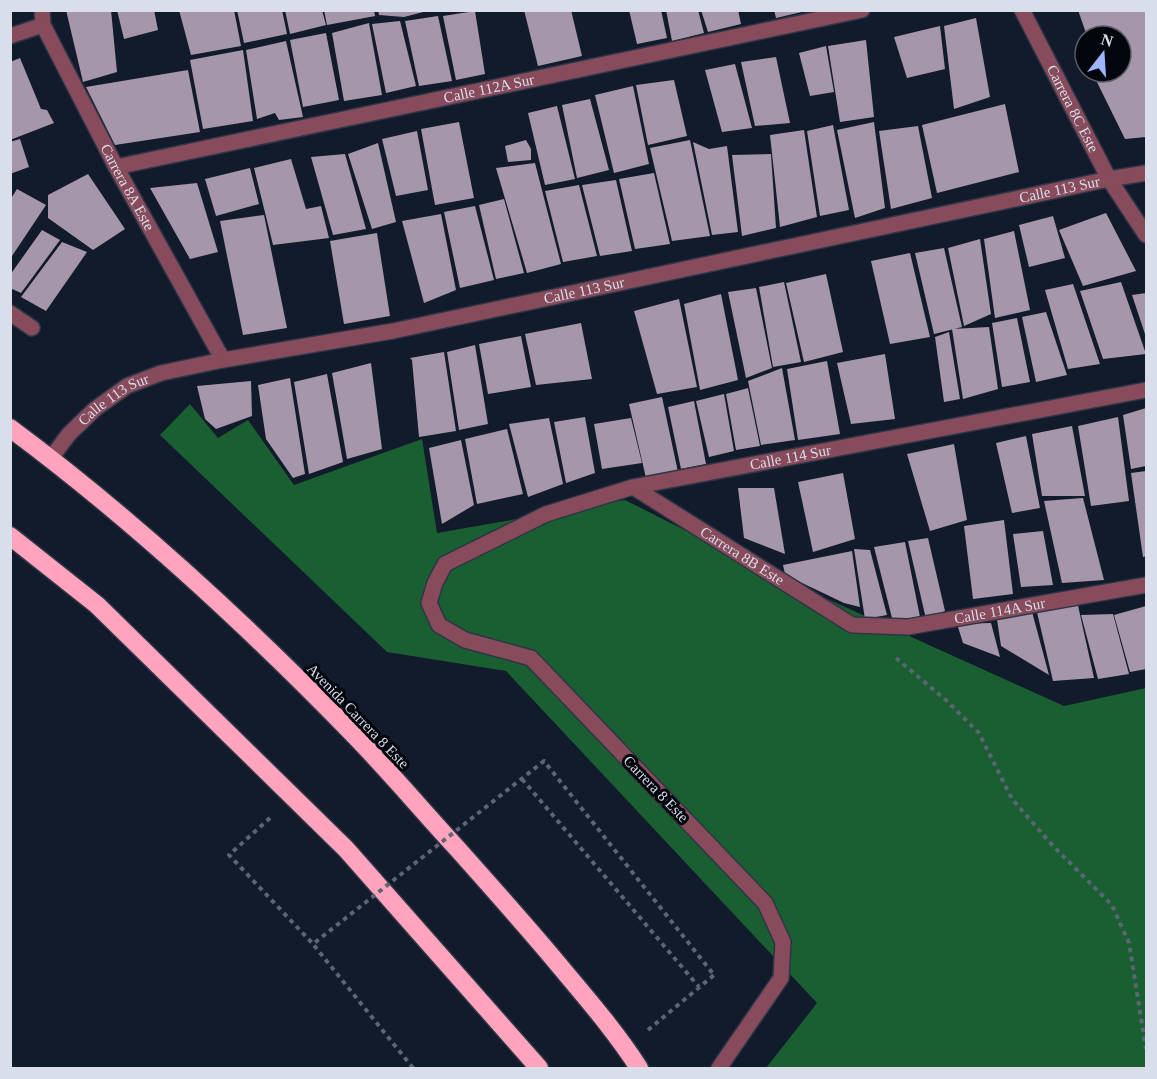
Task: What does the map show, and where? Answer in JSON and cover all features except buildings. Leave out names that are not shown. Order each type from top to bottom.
[{"type":"highway","name":"Avenida Carrera 8 Este","points":[[10,428],[51,458],[177,564],[275,656],[356,737],[492,887],[582,992],[639,1068]]},
{"type":"highway","points":[[10,536],[97,605],[346,849],[539,1068]]},
{"type":"street","name":"Calle 112A Sur","points":[[116,167],[862,10]]},
{"type":"street","name":"Carrera 8C Este","points":[[1022,10],[1109,179],[1146,235]]},
{"type":"street","name":"Carrera 8A Este","points":[[43,18],[116,167],[223,360]]},
{"type":"street","points":[[10,36],[43,18]]},
{"type":"street","name":"Calle 113 Sur","points":[[51,458],[69,434],[95,409],[127,386],[161,373],[393,331],[1146,173]]},
{"type":"street","points":[[10,313],[32,328]]},
{"type":"street","name":"Calle 114 Sur","points":[[445,564],[546,514],[633,487],[1146,390]]},
{"type":"street","name":"Carrera 8B Este","points":[[633,487],[852,625]]},
{"type":"street","name":"Carrera 8 Este","points":[[445,564],[435,583],[429,603],[439,625],[465,640],[531,658],[765,903],[783,942],[781,978],[719,1068]]},
{"type":"street","name":"Calle 114A Sur","points":[[852,625],[908,627],[1146,585]]},
{"type":"path","points":[[895,657],[979,733],[1012,800],[1053,846],[1112,905],[1129,943],[1146,1049]]},
{"type":"path","points":[[313,944],[543,761],[714,975],[626,1048]]},
{"type":"path","points":[[522,779],[699,987]]},
{"type":"path","points":[[292,797],[229,855],[313,944],[413,1068]]},
{"type":"green space","points":[[190,404],[218,438],[248,420],[294,485],[422,439],[437,533],[625,500],[772,574],[1064,706],[1146,688],[1146,1068],[766,1068],[817,1003],[506,671],[387,652],[160,435]]}]
